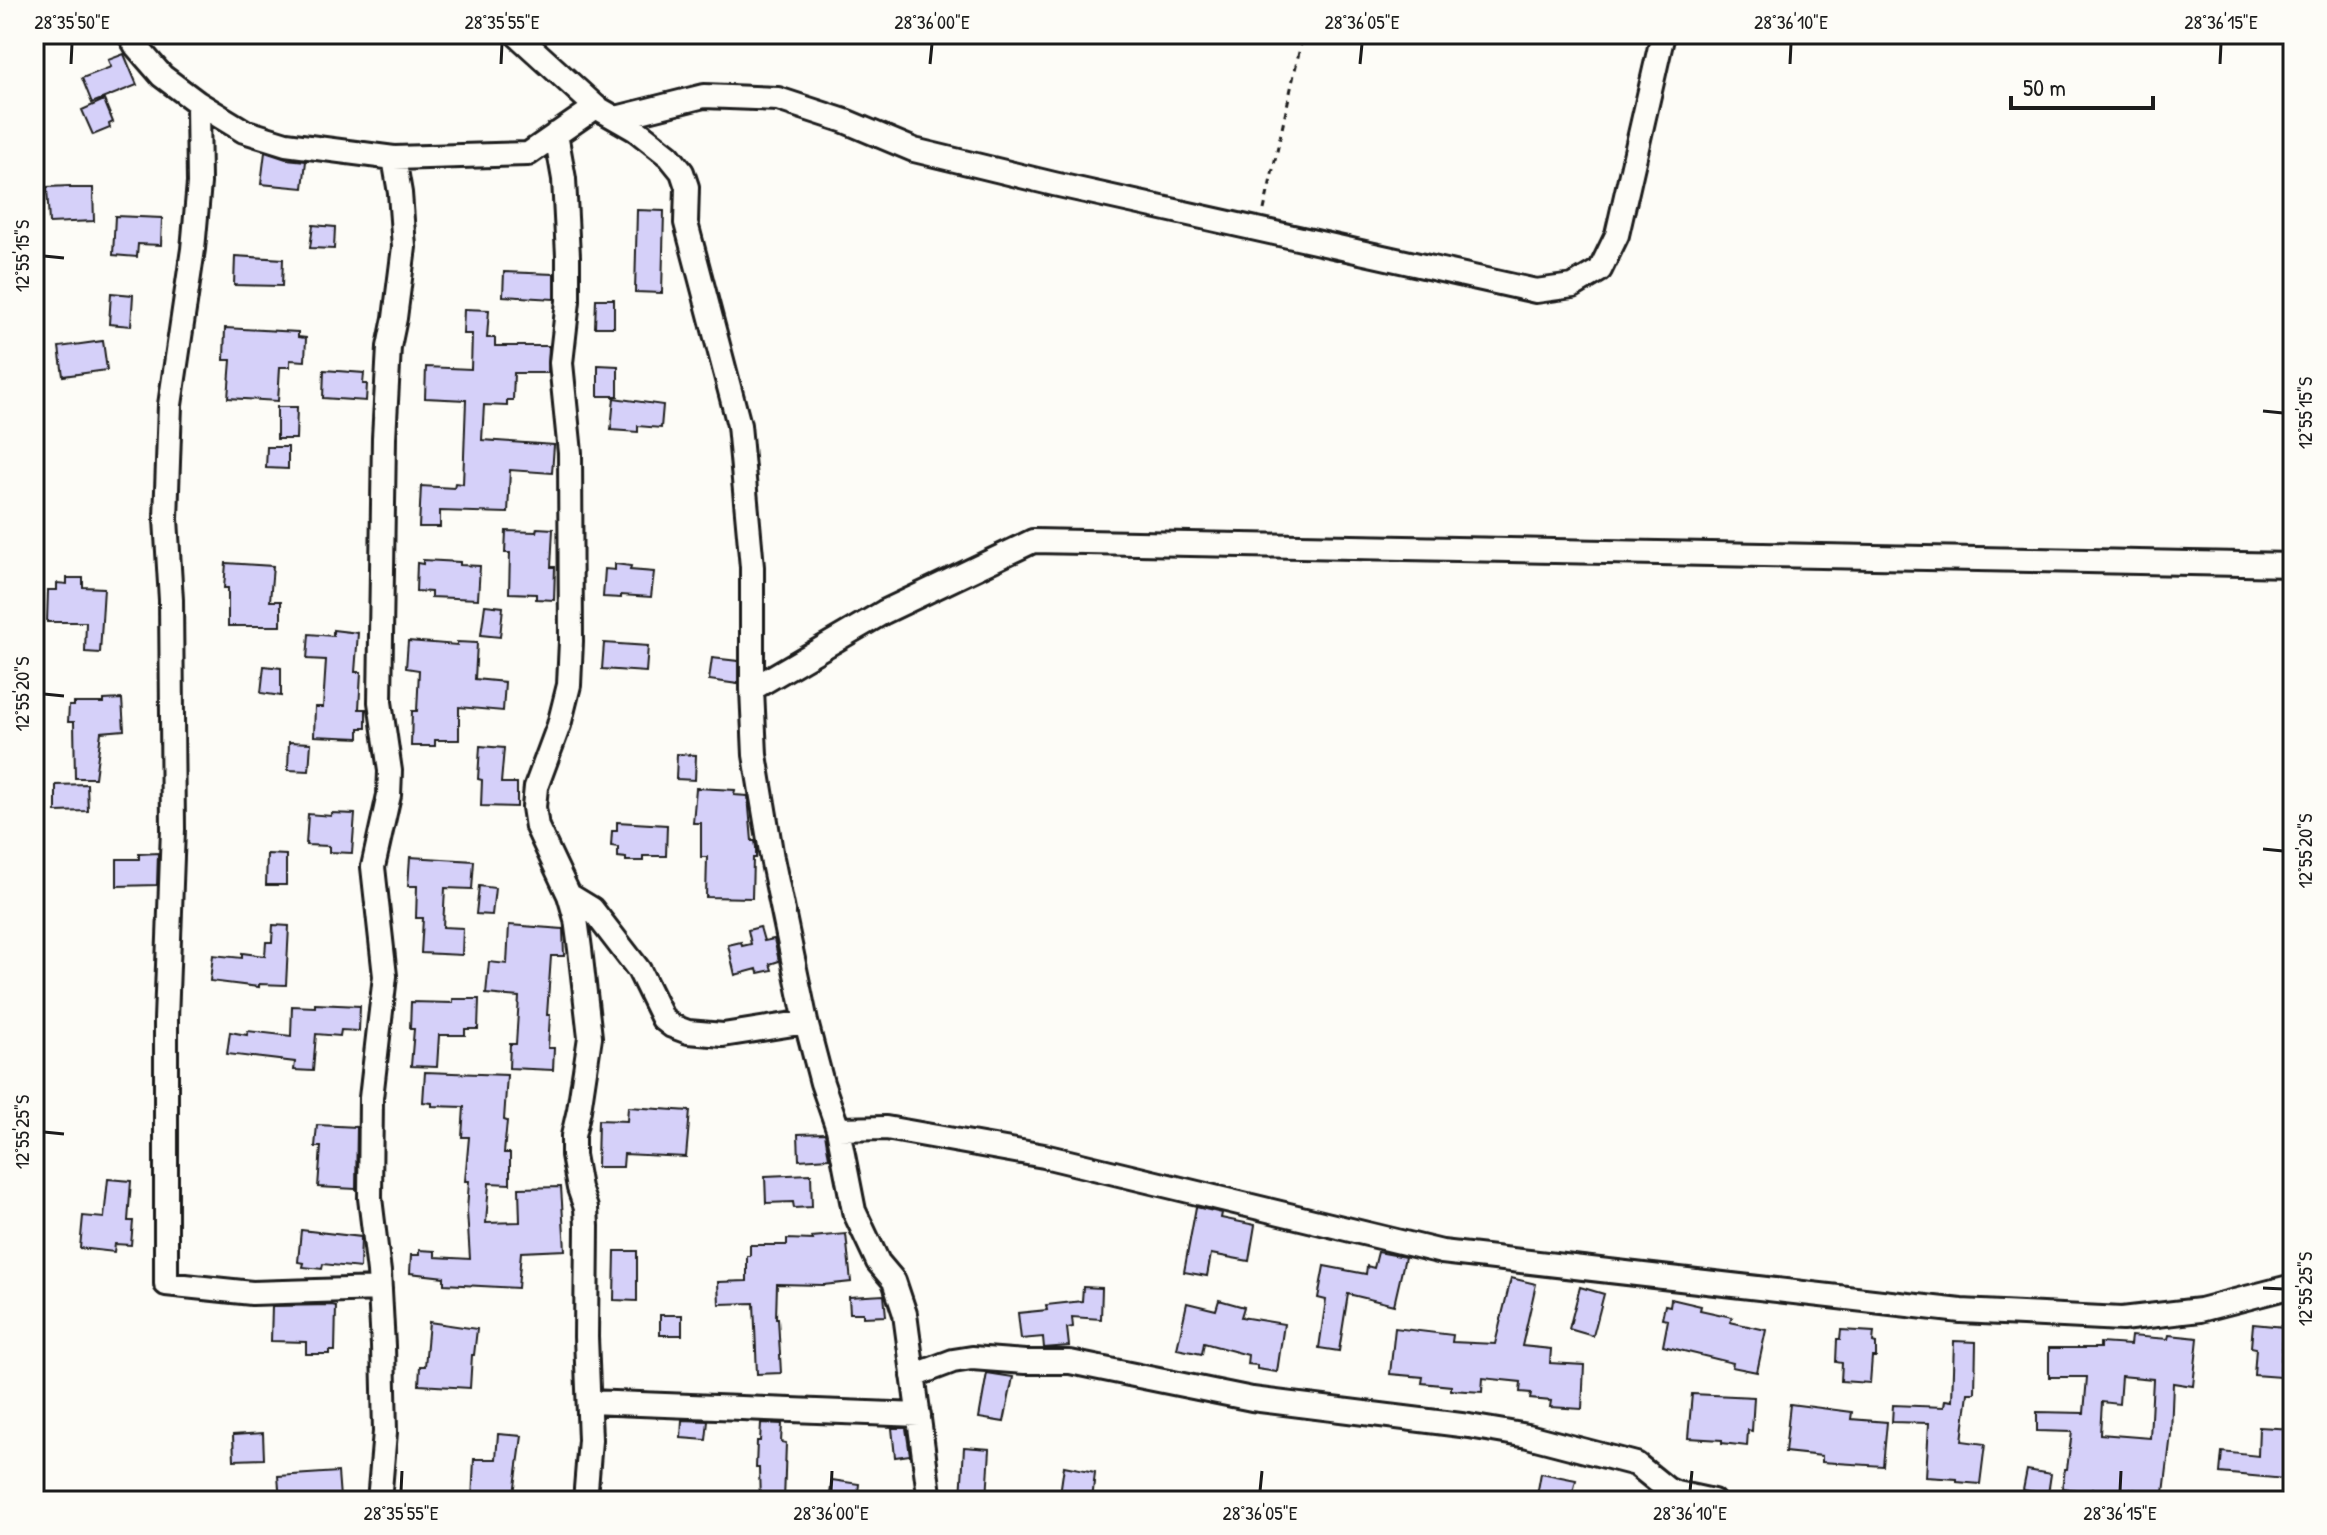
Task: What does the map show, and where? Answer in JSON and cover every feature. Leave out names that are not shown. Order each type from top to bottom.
[{"type":"street","points":[[129,34],[162,76],[198,103],[244,131],[286,144],[394,158],[528,154],[556,134],[606,112],[704,96],[778,99],[845,121],[914,150],[1536,291],[1573,286],[1600,270],[1617,235],[1663,34]]},
{"type":"street","points":[[516,34],[606,112],[636,130],[669,156],[682,172],[687,187],[686,223],[739,425],[752,567],[752,689],[757,770],[772,858],[806,1022],[838,1129],[854,1211],[878,1262],[894,1281],[905,1314],[930,1501]]},
{"type":"street","points":[[198,103],[198,196],[170,405],[166,519],[171,600],[173,829],[166,1020],[166,1284],[252,1293],[380,1289]]},
{"type":"street","points":[[556,134],[564,179],[568,256],[568,301],[561,363],[570,453],[571,641],[569,685],[559,725],[536,787],[534,807],[537,827],[569,895],[576,919],[590,1037],[573,1136],[573,1155],[586,1208],[587,1226],[586,1337],[590,1440],[585,1501]]},
{"type":"street","points":[[379,1501],[385,1432],[380,1289],[370,1198],[371,1098],[385,976],[373,867],[389,795],[390,771],[380,702],[384,438],[389,347],[404,247],[394,158]]},
{"type":"street","points":[[752,689],[884,612],[1033,541],[2293,565]]},
{"type":"street","points":[[569,895],[592,909],[639,970],[663,1019],[672,1026],[688,1032],[723,1035],[806,1022]]},
{"type":"street","points":[[838,1129],[886,1128],[1044,1156],[1442,1252],[1961,1311],[2122,1319],[2200,1310],[2293,1286]]},
{"type":"street","points":[[913,1376],[953,1361],[972,1358],[1070,1362],[1252,1399],[1528,1436],[1636,1464],[1667,1489],[1713,1501]]},
{"type":"street","points":[[589,1402],[919,1415]]},
{"type":"path","points":[[1259,229],[1303,34]]},
{"type":"building","points":[[124,54],[137,85],[92,103],[82,78],[111,67],[108,60]]},
{"type":"building","points":[[104,100],[113,122],[109,124],[110,128],[93,135],[82,110]]},
{"type":"building","points":[[265,152],[306,161],[303,188],[261,184]]},
{"type":"building","points":[[47,187],[93,188],[94,221],[49,223]]},
{"type":"building","points":[[637,210],[664,211],[662,293],[635,292]]},
{"type":"building","points":[[115,216],[162,218],[161,245],[138,244],[137,257],[113,255]]},
{"type":"building","points":[[313,225],[335,227],[334,249],[310,248]]},
{"type":"building","points":[[235,256],[283,259],[282,286],[234,285]]},
{"type":"building","points":[[504,272],[554,274],[554,299],[503,296]]},
{"type":"building","points":[[111,293],[133,295],[131,326],[109,324]]},
{"type":"building","points":[[596,299],[614,299],[614,327],[595,327]]},
{"type":"building","points":[[464,309],[489,310],[487,338],[495,338],[495,346],[549,346],[548,373],[514,373],[513,400],[507,400],[507,406],[484,405],[482,440],[554,445],[552,473],[510,470],[508,513],[440,511],[440,527],[419,527],[421,486],[454,488],[455,483],[463,484],[466,400],[425,398],[426,367],[471,369],[472,334],[463,334]]},
{"type":"building","points":[[225,328],[298,332],[298,337],[306,338],[305,361],[290,360],[290,367],[280,367],[278,401],[228,398],[231,360],[224,360]]},
{"type":"building","points":[[103,341],[107,370],[63,376],[59,347]]},
{"type":"building","points":[[598,365],[618,366],[618,396],[598,396]]},
{"type":"building","points":[[324,370],[364,373],[366,401],[323,398]]},
{"type":"building","points":[[614,398],[663,405],[661,428],[638,426],[638,432],[611,430]]},
{"type":"building","points":[[277,407],[297,407],[296,439],[277,439]]},
{"type":"building","points":[[267,447],[288,447],[288,469],[266,468]]},
{"type":"building","points":[[537,528],[553,529],[551,567],[555,567],[554,600],[536,599],[536,594],[509,593],[510,553],[505,553],[506,531],[536,532]]},
{"type":"building","points":[[423,560],[480,566],[478,599],[431,597],[431,592],[416,591],[417,563],[423,564]]},
{"type":"building","points":[[226,563],[273,566],[270,601],[281,601],[281,626],[228,626],[228,588],[224,588]]},
{"type":"building","points":[[615,564],[631,566],[630,570],[654,572],[651,597],[603,597],[605,569],[615,570]]},
{"type":"building","points":[[67,578],[83,578],[83,587],[104,588],[100,653],[85,652],[86,622],[47,622],[48,590],[57,590],[57,583],[67,584]]},
{"type":"building","points":[[485,605],[503,607],[500,637],[481,635]]},
{"type":"building","points":[[333,630],[358,633],[355,672],[361,672],[359,709],[366,709],[366,728],[359,728],[359,738],[314,736],[315,707],[323,707],[326,660],[307,659],[309,634],[333,636]]},
{"type":"building","points":[[408,641],[457,645],[457,642],[477,643],[475,679],[505,682],[503,711],[459,707],[459,740],[435,740],[435,746],[411,746],[412,711],[417,711],[419,670],[406,668]]},
{"type":"building","points":[[604,643],[648,646],[646,672],[602,669]]},
{"type":"building","points":[[712,658],[738,661],[738,684],[709,680]]},
{"type":"building","points":[[264,666],[281,668],[281,696],[261,693]]},
{"type":"building","points":[[122,699],[124,730],[101,732],[95,778],[75,778],[74,722],[68,722],[69,706]]},
{"type":"building","points":[[289,742],[311,743],[309,771],[288,770]]},
{"type":"building","points":[[480,746],[504,748],[501,783],[517,783],[517,807],[481,806],[482,780],[478,779]]},
{"type":"building","points":[[677,754],[696,755],[695,780],[676,779]]},
{"type":"building","points":[[87,784],[88,811],[56,812],[56,785]]},
{"type":"building","points":[[696,788],[735,790],[734,795],[748,796],[752,841],[755,841],[756,847],[752,898],[706,897],[707,857],[701,857],[701,823],[693,823]]},
{"type":"building","points":[[331,813],[355,814],[352,853],[329,852],[329,846],[306,845],[308,814],[331,816]]},
{"type":"building","points":[[617,822],[667,825],[666,856],[643,856],[643,861],[626,861],[626,858],[618,857],[618,847],[611,846],[612,831],[617,831]]},
{"type":"building","points":[[158,853],[157,885],[117,886],[117,859],[139,859],[139,854]]},
{"type":"building","points":[[267,854],[286,855],[286,885],[266,885]]},
{"type":"building","points":[[410,857],[474,861],[472,889],[445,888],[443,927],[463,928],[462,955],[421,953],[423,918],[416,918],[417,886],[408,886]]},
{"type":"building","points":[[479,886],[495,888],[492,915],[476,914]]},
{"type":"building","points":[[273,925],[289,926],[286,985],[259,984],[259,987],[210,981],[213,955],[242,958],[242,953],[265,956],[266,942],[272,942]]},
{"type":"building","points":[[509,925],[563,929],[564,956],[551,956],[547,1015],[550,1015],[548,1048],[554,1048],[553,1070],[509,1068],[510,1044],[516,1044],[519,997],[486,994],[489,962],[507,964]]},
{"type":"building","points":[[760,927],[764,941],[774,939],[779,961],[770,964],[772,970],[758,973],[757,969],[735,975],[728,945],[741,942],[742,946],[751,944],[748,930]]},
{"type":"building","points":[[453,999],[479,999],[478,1029],[465,1029],[465,1035],[439,1035],[437,1067],[411,1066],[414,1029],[410,1029],[411,1002],[453,1003]]},
{"type":"building","points":[[315,1004],[360,1006],[359,1031],[341,1030],[340,1036],[316,1034],[313,1071],[294,1070],[295,1062],[227,1054],[230,1032],[291,1036],[292,1006],[315,1007]]},
{"type":"building","points":[[425,1072],[507,1075],[504,1153],[510,1153],[510,1184],[489,1183],[486,1223],[520,1222],[519,1188],[561,1187],[565,1250],[521,1252],[518,1288],[444,1284],[444,1277],[410,1273],[411,1255],[419,1255],[419,1250],[435,1251],[435,1257],[470,1259],[469,1181],[465,1181],[469,1137],[462,1137],[464,1107],[432,1106],[432,1103],[423,1102]]},
{"type":"building","points":[[628,1107],[690,1111],[686,1157],[624,1154],[623,1167],[597,1167],[598,1120],[627,1121]]},
{"type":"building","points":[[317,1125],[357,1127],[356,1189],[318,1187],[321,1147],[315,1147]]},
{"type":"building","points":[[825,1133],[829,1158],[799,1160],[798,1134]]},
{"type":"building","points":[[811,1174],[812,1207],[794,1208],[793,1202],[766,1203],[765,1176]]},
{"type":"building","points":[[108,1179],[131,1181],[128,1221],[133,1221],[131,1245],[115,1244],[114,1252],[80,1248],[83,1216],[104,1218]]},
{"type":"building","points":[[1196,1207],[1222,1213],[1221,1218],[1255,1225],[1249,1261],[1211,1254],[1207,1276],[1184,1272]]},
{"type":"building","points":[[301,1230],[361,1237],[360,1268],[323,1264],[322,1269],[303,1267],[304,1263],[298,1262]]},
{"type":"building","points":[[846,1234],[851,1282],[777,1284],[776,1318],[781,1373],[757,1374],[754,1303],[719,1304],[718,1282],[747,1281],[750,1245],[787,1245],[787,1239],[813,1240],[812,1237]]},
{"type":"building","points":[[615,1251],[637,1251],[637,1301],[614,1300]]},
{"type":"building","points":[[1378,1252],[1405,1257],[1394,1305],[1348,1294],[1339,1351],[1319,1348],[1326,1300],[1318,1298],[1324,1266],[1366,1274],[1367,1266],[1374,1268]]},
{"type":"building","points":[[1511,1278],[1536,1284],[1522,1346],[1551,1349],[1550,1363],[1584,1365],[1582,1409],[1550,1407],[1551,1401],[1530,1399],[1531,1393],[1520,1392],[1521,1382],[1483,1378],[1482,1392],[1451,1390],[1451,1386],[1422,1383],[1423,1377],[1390,1374],[1395,1328],[1453,1335],[1452,1342],[1495,1344]]},
{"type":"building","points":[[1083,1287],[1102,1288],[1101,1319],[1072,1317],[1073,1327],[1067,1328],[1069,1346],[1044,1348],[1043,1337],[1021,1339],[1018,1313],[1047,1310],[1046,1305],[1082,1301]]},
{"type":"building","points":[[1580,1287],[1604,1294],[1593,1336],[1569,1329]]},
{"type":"building","points":[[884,1295],[886,1316],[863,1317],[863,1313],[850,1313],[849,1297]]},
{"type":"building","points":[[1671,1299],[1732,1317],[1730,1322],[1766,1330],[1757,1372],[1663,1346],[1668,1320],[1662,1319],[1665,1305],[1670,1306]]},
{"type":"building","points":[[1219,1300],[1244,1307],[1241,1317],[1284,1324],[1277,1372],[1247,1364],[1248,1355],[1204,1343],[1202,1354],[1177,1349],[1187,1303],[1216,1310]]},
{"type":"building","points":[[272,1306],[336,1306],[335,1351],[306,1354],[306,1342],[271,1341]]},
{"type":"building","points":[[660,1315],[682,1315],[682,1335],[660,1335]]},
{"type":"building","points":[[429,1322],[477,1329],[470,1388],[419,1385],[420,1366],[425,1366]]},
{"type":"building","points":[[2253,1324],[2284,1327],[2280,1377],[2254,1375],[2256,1348],[2251,1347]]},
{"type":"building","points":[[1841,1330],[1874,1332],[1876,1357],[1872,1357],[1870,1383],[1841,1381],[1842,1363],[1836,1362],[1837,1339],[1840,1339]]},
{"type":"building","points":[[2169,1335],[2198,1338],[2193,1386],[2173,1383],[2164,1493],[2129,1489],[2128,1494],[2062,1488],[2072,1432],[2037,1431],[2037,1412],[2084,1413],[2087,1377],[2049,1377],[2049,1348],[2100,1348],[2100,1343],[2130,1345],[2131,1336],[2168,1339]],"holes":[[[2121,1376],[2153,1379],[2150,1438],[2100,1434],[2102,1402],[2119,1404]]]},
{"type":"building","points":[[1954,1341],[1976,1342],[1975,1393],[1968,1393],[1962,1441],[1985,1444],[1980,1484],[1926,1477],[1929,1423],[1892,1422],[1893,1405],[1944,1407],[1945,1400],[1952,1401]]},
{"type":"building","points":[[987,1373],[1013,1377],[1004,1422],[979,1418]]},
{"type":"building","points":[[1692,1394],[1754,1397],[1752,1431],[1748,1430],[1747,1446],[1722,1443],[1722,1440],[1688,1438]]},
{"type":"building","points":[[1790,1404],[1852,1412],[1851,1419],[1887,1422],[1883,1466],[1822,1462],[1822,1456],[1785,1452]]},
{"type":"building","points":[[682,1420],[708,1421],[706,1440],[681,1438]]},
{"type":"building","points":[[761,1423],[782,1424],[781,1442],[786,1443],[784,1501],[760,1501],[759,1468],[756,1468]]},
{"type":"building","points":[[2259,1427],[2293,1429],[2293,1464],[2286,1463],[2285,1479],[2220,1473],[2222,1452],[2258,1456]]},
{"type":"building","points":[[892,1428],[906,1428],[910,1455],[895,1457]]},
{"type":"building","points":[[263,1433],[264,1459],[234,1460],[233,1435]]},
{"type":"building","points":[[498,1434],[522,1436],[513,1501],[472,1501],[474,1459],[496,1459]]},
{"type":"building","points":[[964,1447],[990,1449],[987,1499],[961,1498]]},
{"type":"building","points":[[1064,1466],[1095,1472],[1092,1501],[1059,1501]]},
{"type":"building","points":[[2027,1470],[2051,1474],[2048,1494],[2023,1490]]},
{"type":"building","points":[[338,1472],[340,1498],[280,1501],[278,1476]]},
{"type":"building","points":[[1541,1473],[1576,1480],[1571,1501],[1536,1501]]},
{"type":"building","points":[[832,1480],[859,1484],[857,1501],[829,1501]]}]
